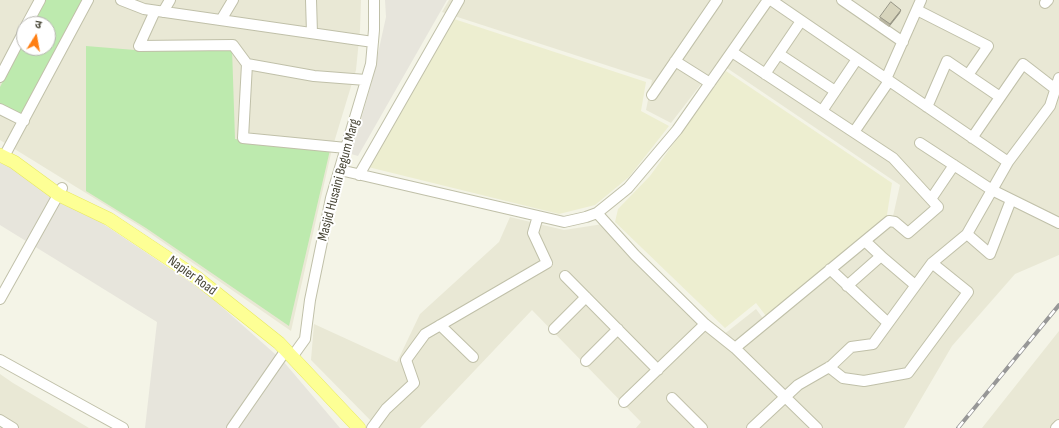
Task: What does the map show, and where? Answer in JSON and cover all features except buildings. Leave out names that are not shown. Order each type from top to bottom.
[{"type":"main road","name":"Napier Road","points":[[2,151],[14,162],[76,203],[109,218],[196,277],[289,354],[359,428]]},
{"type":"street","points":[[31,16],[40,0]]},
{"type":"street","points":[[2,151],[24,121],[88,0]]},
{"type":"street","points":[[121,0],[144,10],[373,42]]},
{"type":"street","points":[[170,0],[159,12],[139,46],[233,45],[247,64],[243,138],[346,148]]},
{"type":"street","points":[[221,20],[233,0]]},
{"type":"street","points":[[311,0],[312,33]]},
{"type":"street","name":"Masjid Husaini Begum Marg","points":[[232,428],[289,354],[305,339],[310,300],[328,212],[371,64],[374,0]]},
{"type":"street","points":[[359,175],[459,0]]},
{"type":"street","points":[[652,95],[717,0]]},
{"type":"street","points":[[340,170],[564,222],[597,213],[628,188],[677,130],[769,0],[1008,162]]},
{"type":"street","points":[[842,0],[903,42]]},
{"type":"street","points":[[854,132],[888,80],[917,4],[988,46],[968,76]]},
{"type":"street","points":[[765,74],[801,21]]},
{"type":"street","points":[[0,77],[16,46]]},
{"type":"street","points":[[732,52],[893,158],[938,207],[908,233],[895,222],[889,221],[734,348]]},
{"type":"street","points":[[779,54],[835,91]]},
{"type":"street","points":[[822,111],[857,59]]},
{"type":"street","points":[[675,61],[710,83]]},
{"type":"street","points":[[927,107],[948,61],[1000,97]]},
{"type":"street","points":[[247,64],[314,76],[366,80]]},
{"type":"street","points":[[972,138],[1023,64],[1054,88]]},
{"type":"street","points":[[752,428],[798,385],[829,367],[851,347],[873,344],[932,263],[967,234],[1008,162],[1050,106],[1054,88],[1059,78]]},
{"type":"street","points":[[0,109],[24,121]]},
{"type":"street","points":[[920,143],[992,190],[1059,223]]},
{"type":"street","points":[[931,198],[954,165]]},
{"type":"street","points":[[0,299],[60,192]]},
{"type":"street","points":[[967,234],[990,254],[1011,200]]},
{"type":"street","points":[[597,213],[635,255],[705,324],[734,348],[818,428]]},
{"type":"street","points":[[372,428],[386,409],[414,383],[406,360],[425,334],[547,263],[533,233],[538,216]]},
{"type":"street","points":[[865,241],[915,285]]},
{"type":"street","points":[[848,286],[881,256]]},
{"type":"street","points":[[829,367],[843,378],[864,381],[908,373],[968,292],[932,263]]},
{"type":"street","points":[[830,269],[888,323]]},
{"type":"street","points":[[566,276],[658,370]]},
{"type":"street","points":[[554,329],[586,297]]},
{"type":"street","points":[[624,402],[705,324]]},
{"type":"street","points":[[440,325],[472,357]]},
{"type":"street","points":[[586,361],[618,329]]},
{"type":"street","points":[[0,360],[123,428]]},
{"type":"street","points":[[672,398],[702,428]]},
{"type":"street","points":[[0,420],[13,428]]},
{"type":"street","points":[[1056,428],[1059,425]]},
{"type":"shaded area","points":[[0,0],[361,0],[356,70],[332,149],[291,331],[141,227],[0,140]]},
{"type":"shaded area","points":[[385,0],[447,0],[358,156],[351,154],[371,85],[386,17]]},
{"type":"shaded area","points":[[449,0],[1059,0],[1059,255],[1015,274],[952,346],[904,428],[636,428],[641,422],[532,310],[420,428],[378,428],[311,360],[314,324],[397,362],[420,314],[499,242],[510,217],[564,230],[603,224],[718,339],[756,309],[768,325],[891,225],[900,185],[718,62],[671,123],[646,110],[652,80],[442,12]]},
{"type":"shaded area","points":[[451,18],[646,82],[641,111],[669,126],[629,177],[595,205],[559,214],[368,167]]},
{"type":"shaded area","points":[[726,71],[892,183],[886,221],[766,316],[756,303],[725,328],[615,222],[618,209],[650,176]]},
{"type":"shaded area","points":[[0,159],[33,177],[205,292],[283,361],[340,428],[145,428],[157,322],[0,225]]},
{"type":"shaded area","points":[[1059,331],[1059,428],[982,428]]},
{"type":"shaded area","points":[[0,374],[13,383],[89,428],[0,428]]},
{"type":"green space","points":[[45,0],[83,0],[56,53],[56,16],[36,16]]},
{"type":"green space","points":[[86,46],[135,50],[232,48],[235,139],[330,150],[289,326],[146,228],[86,191]]},
{"type":"green space","points":[[16,56],[54,56],[23,117],[0,105],[0,87]]},
{"type":"railway","points":[[958,428],[1059,305]]}]
